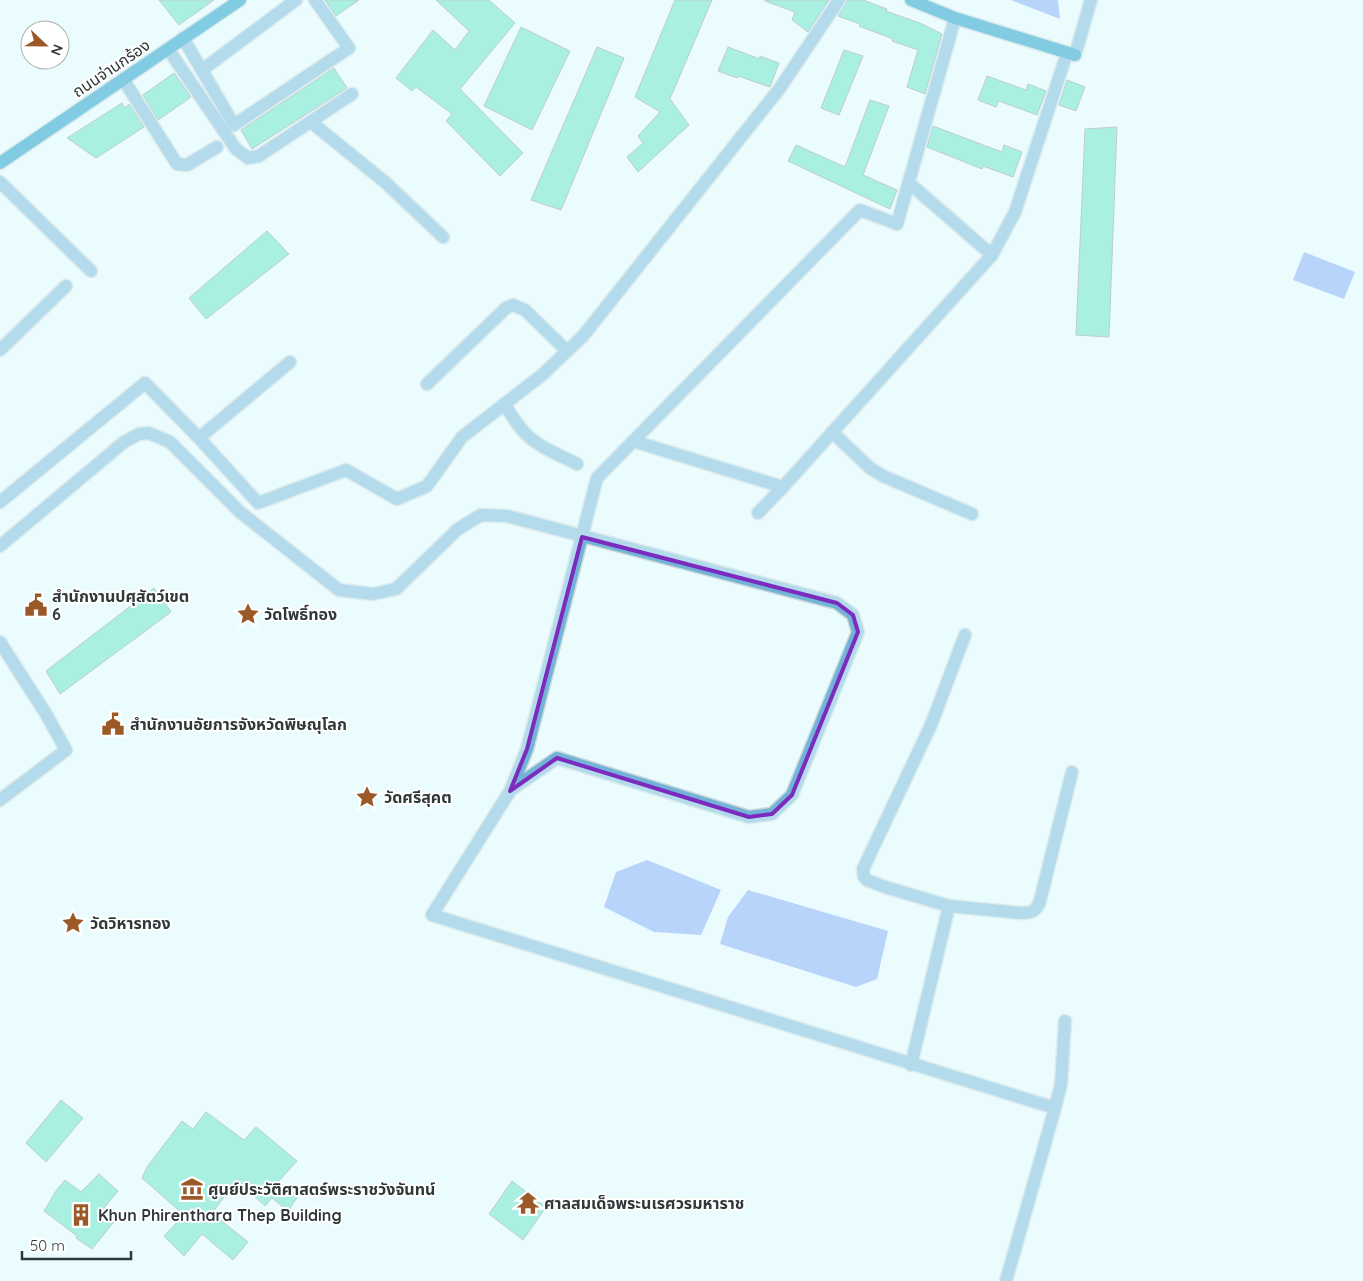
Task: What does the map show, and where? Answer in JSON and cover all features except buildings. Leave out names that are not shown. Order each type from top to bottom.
[{"type":"street","name":"ถนนจ่านกร้อง","points":[[0,163],[240,0]]},
{"type":"street","points":[[202,70],[296,0]]},
{"type":"street","points":[[183,38],[234,125],[349,48],[315,0]]},
{"type":"street","points":[[0,502],[145,383],[199,438],[258,503],[346,470],[397,499],[427,486],[462,437],[542,375],[583,336],[780,88],[840,0]]},
{"type":"street","points":[[911,0],[955,18],[1071,54]]},
{"type":"street","points":[[758,513],[992,254],[1014,212],[1091,0]]},
{"type":"street","points":[[955,18],[897,224],[860,210],[596,478],[527,750],[510,791],[432,914],[911,1065],[1055,1108]]},
{"type":"street","points":[[168,49],[236,149],[245,157],[259,156],[352,94]]},
{"type":"street","points":[[123,79],[177,164],[187,165],[217,147]]},
{"type":"street","points":[[311,122],[386,183],[443,237]]},
{"type":"street","points":[[0,182],[91,271]]},
{"type":"street","points":[[909,183],[992,254]]},
{"type":"street","points":[[0,350],[66,286]]},
{"type":"street","points":[[427,384],[506,308],[513,305],[525,310],[567,351]]},
{"type":"street","points":[[199,438],[290,362]]},
{"type":"street","points":[[504,404],[525,433],[533,440],[546,449],[577,464]]},
{"type":"street","points":[[832,432],[870,468],[883,476],[972,514]]},
{"type":"street","points":[[0,546],[124,442],[139,434],[149,433],[170,442],[240,512],[339,590],[373,594],[396,589],[458,529],[481,515],[507,516],[837,603],[854,615],[858,632],[792,795],[772,814],[749,817],[557,758],[510,791]]},
{"type":"street","points":[[633,441],[783,487]]},
{"type":"street","points":[[965,636],[931,725],[863,869],[864,877],[884,887],[949,906],[1029,914],[1035,911],[1040,901],[1072,772]]},
{"type":"street","points":[[0,642],[46,714],[66,750],[0,800]]},
{"type":"street","points":[[911,1065],[949,906]]},
{"type":"street","points":[[1006,1281],[1062,1084],[1066,1021]]},
{"type":"highlighted area","points":[[582,537],[837,603],[853,615],[858,632],[792,795],[772,814],[749,817],[557,758],[510,791],[527,749]]},
{"type":"water","points":[[1011,0],[1058,0],[1060,19]]},
{"type":"water","points":[[1304,252],[1355,272],[1344,299],[1293,280]]},
{"type":"water","points":[[647,860],[721,890],[701,935],[654,932],[604,907],[616,872]]},
{"type":"water","points":[[748,890],[888,931],[877,979],[856,987],[720,944],[728,917]]},
{"type":"place","name":"สำนักงานปศุสัตว์เขต 6","points":[[36,605]]},
{"type":"place","name":"วัดโพธิ์ทอง","points":[[248,614]]},
{"type":"place","name":"สำนักงานอัยการจังหวัดพิษณุโลก","points":[[113,724]]},
{"type":"place","name":"วัดศรีสุคต","points":[[367,797]]},
{"type":"place","name":"วัดวิหารทอง","points":[[73,923]]},
{"type":"place","name":"ศูนย์ประวัติศาสตร์พระราชวังจันทน์","points":[[192,1189]]},
{"type":"place","name":"ศาลสมเด็จพระนเรศวรมหาราช","points":[[528,1203]]},
{"type":"place","name":"Khun Phirenthara Thep Building","points":[[81,1215]]}]
